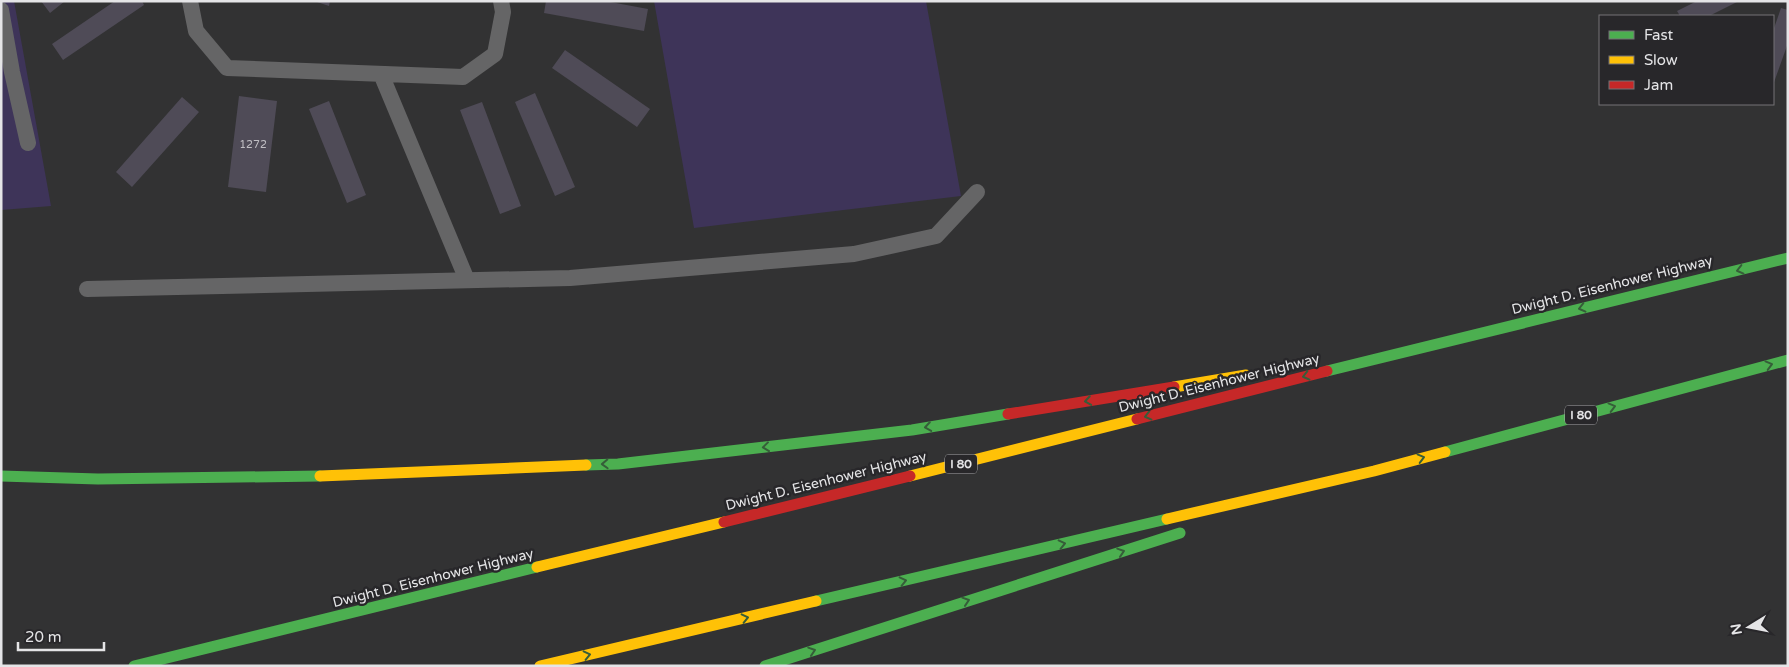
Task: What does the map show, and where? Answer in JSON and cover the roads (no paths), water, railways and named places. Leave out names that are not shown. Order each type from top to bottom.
[{"type":"highway","name":"Dwight D. Eisenhower Highway","points":[[134,666],[995,456],[1430,345],[1788,258]]},
{"type":"highway","points":[[1293,367],[1430,345]]},
{"type":"highway","name":"I 80","points":[[540,666],[1374,471],[1788,360]]},
{"type":"highway","points":[[1,476],[98,479],[338,476],[618,464],[912,430],[1254,374]]},
{"type":"highway","points":[[1241,513],[1374,471]]},
{"type":"highway","points":[[765,666],[1193,528]]},
{"type":"lane","points":[[190,1],[196,31],[226,68],[463,77],[495,54],[503,12],[501,1]]},
{"type":"lane","points":[[1,10],[28,144]]},
{"type":"lane","points":[[381,74],[467,280]]},
{"type":"lane","points":[[87,289],[570,278],[854,254],[936,236],[977,192]]}]
